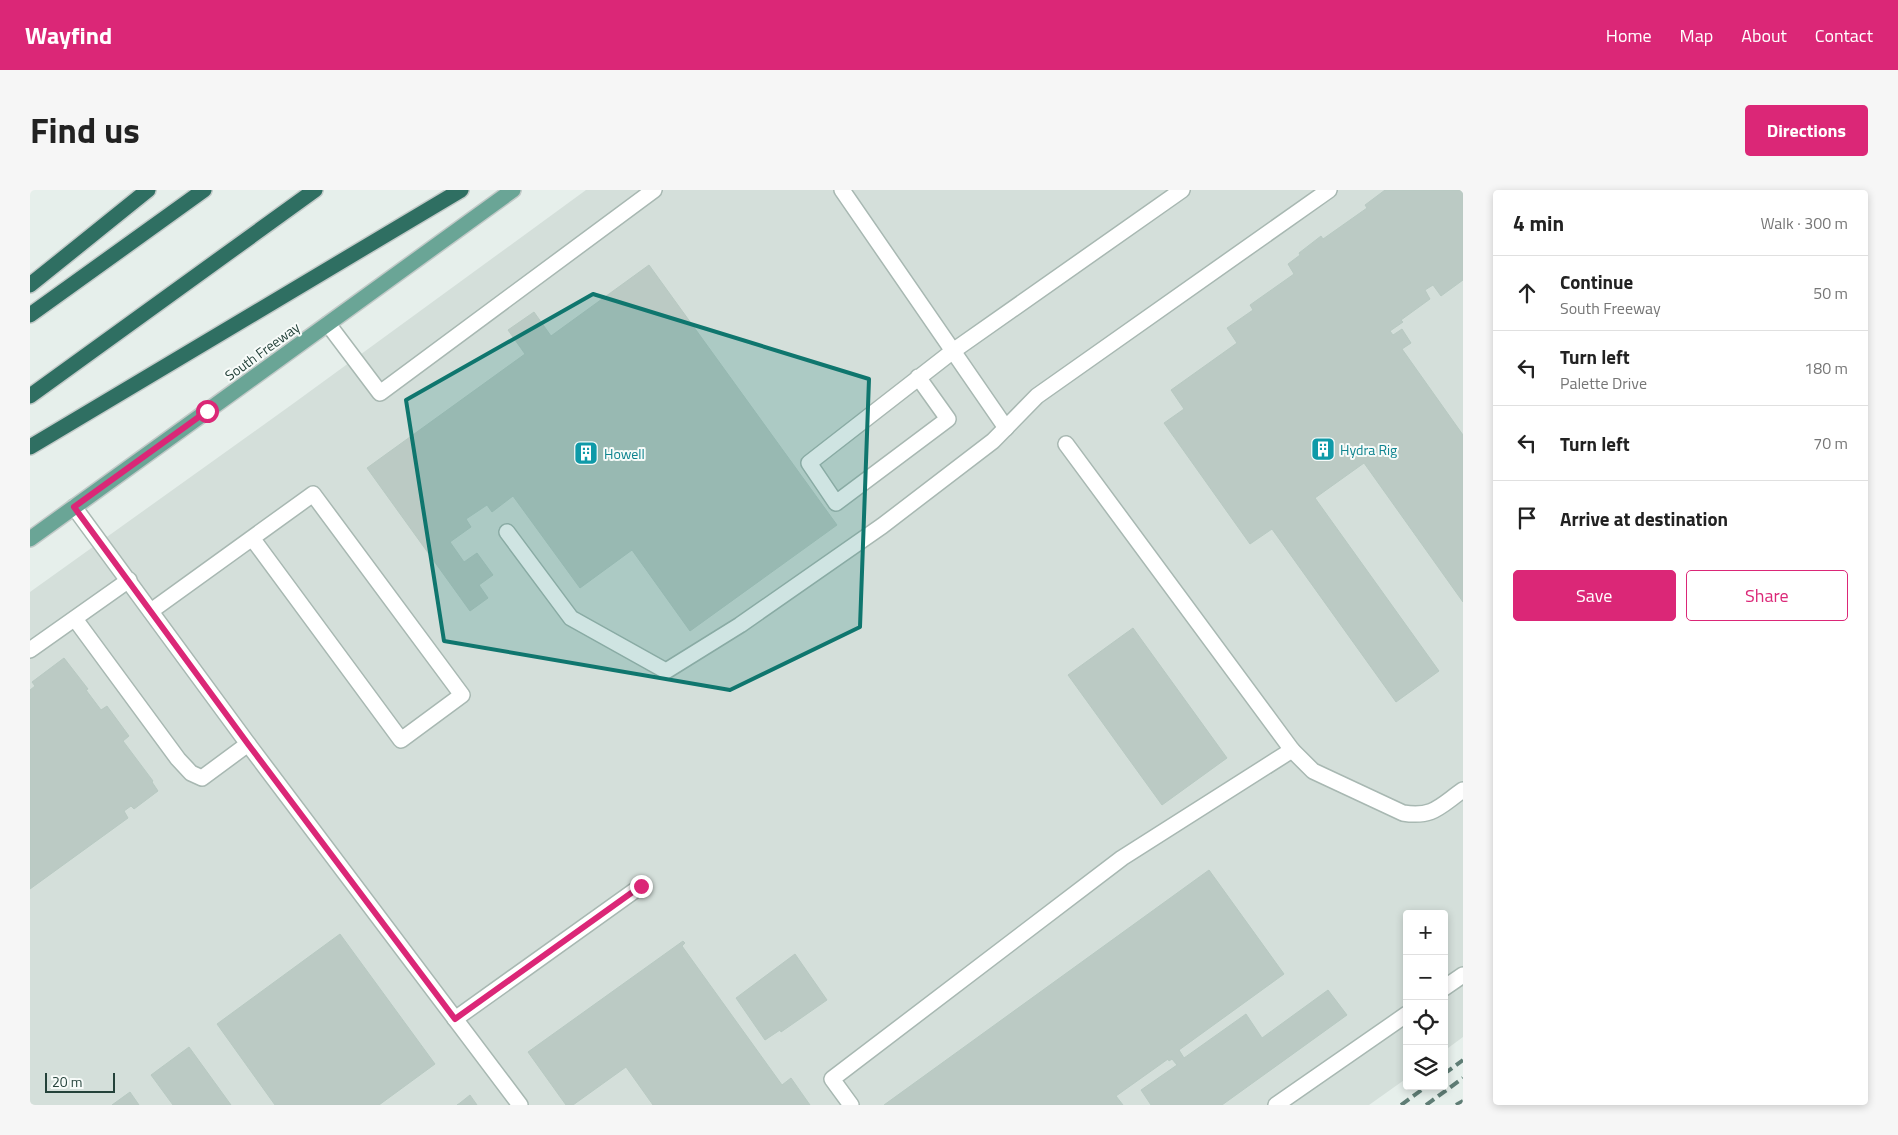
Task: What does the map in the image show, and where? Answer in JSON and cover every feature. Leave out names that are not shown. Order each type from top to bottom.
[{"type":"highway","points":[[30,285],[148,190]]},
{"type":"highway","points":[[30,315],[204,190]]},
{"type":"highway","points":[[30,396],[315,190]]},
{"type":"highway","points":[[30,447],[461,190]]},
{"type":"main road","name":"South Freeway","points":[[30,539],[513,190]]},
{"type":"street","points":[[328,324],[380,393],[654,190]]},
{"type":"street","points":[[842,190],[1006,428]]},
{"type":"street","points":[[918,377],[948,419],[836,502],[809,463],[918,377],[952,351],[1182,190]]},
{"type":"street","points":[[507,532],[571,618],[666,671],[740,625],[882,526],[993,441],[1037,396],[1329,190]]},
{"type":"street","points":[[1066,444],[1292,750],[1314,771],[1403,813],[1418,815],[1434,811],[1463,790]]},
{"type":"street","points":[[151,611],[312,494],[462,695],[401,740],[252,538]]},
{"type":"street","points":[[74,507],[248,744],[520,1105]]},
{"type":"street","points":[[30,650],[129,580]]},
{"type":"street","points":[[75,618],[178,759],[191,773],[202,778],[248,744]]},
{"type":"street","points":[[851,1105],[832,1079],[1122,858],[1292,750]]},
{"type":"street","points":[[455,1019],[641,886]]},
{"type":"street","points":[[1448,985],[1463,975]]},
{"type":"street","points":[[1276,1105],[1403,1017]]},
{"type":"highlighted area","points":[[593,294],[869,379],[860,627],[730,690],[444,641],[406,400]]},
{"type":"shaded area","points":[[586,190],[1463,190],[1463,1037],[1448,1048],[1448,910],[1403,910],[1403,1081],[1369,1105],[30,1105],[30,592],[294,403]]},
{"type":"building","name":"Hydra Rig","points":[[1385,190],[1463,190],[1463,280],[1441,296],[1433,285],[1425,290],[1430,299],[1401,320],[1403,322],[1390,331],[1393,335],[1402,329],[1411,343],[1402,349],[1463,435],[1463,602],[1364,463],[1315,498],[1439,671],[1396,702],[1272,529],[1250,544],[1164,423],[1184,409],[1171,390],[1237,343],[1227,328],[1253,310],[1250,305],[1294,274],[1288,264],[1300,255],[1299,253],[1321,236],[1323,239],[1367,208],[1365,205]]},
{"type":"building","name":"Howell","points":[[649,265],[837,525],[690,631],[632,550],[580,588],[513,496],[492,512],[487,505],[466,519],[471,527],[450,542],[464,562],[477,553],[493,575],[479,585],[488,598],[470,611],[367,468],[525,354],[508,330],[534,312],[551,336]]},
{"type":"building","points":[[1133,628],[1227,758],[1162,805],[1068,675]]},
{"type":"building","points":[[64,658],[88,689],[86,690],[101,710],[107,706],[129,736],[123,741],[153,781],[158,791],[134,809],[131,806],[124,811],[128,818],[30,889],[30,690],[35,686],[32,682]]},
{"type":"building","points":[[1209,870],[1284,974],[1179,1050],[1184,1058],[1246,1014],[1262,1038],[1328,990],[1347,1015],[1222,1105],[1151,1105],[1141,1090],[1177,1065],[1172,1059],[1169,1061],[1168,1059],[1116,1096],[1123,1105],[884,1105]]},
{"type":"building","points":[[340,934],[435,1064],[379,1105],[275,1105],[217,1024]]},
{"type":"building","points":[[683,941],[685,943],[682,946],[782,1085],[791,1078],[810,1105],[653,1105],[626,1067],[573,1105],[566,1105],[528,1052]]},
{"type":"building","points":[[795,954],[827,1000],[781,1032],[780,1030],[765,1040],[736,998]]},
{"type":"building","points":[[189,1047],[231,1105],[173,1105],[151,1075]]},
{"type":"building","points":[[130,1092],[139,1105],[112,1105]]},
{"type":"building","points":[[470,1095],[477,1105],[457,1105],[460,1103]]},
{"type":"railway","points":[[1448,1071],[1463,1060]]},
{"type":"railway","points":[[1426,1105],[1463,1078]]},
{"type":"railway","points":[[1401,1105],[1422,1090]]},
{"type":"railway","points":[[1456,1105],[1463,1101]]},
{"type":"place","name":"Hydra Rig","points":[[1323,449]]},
{"type":"place","name":"Howell","points":[[586,453]]},
{"type":"route","points":[[207,411],[74,507],[248,744],[455,1019],[641,886]]}]
